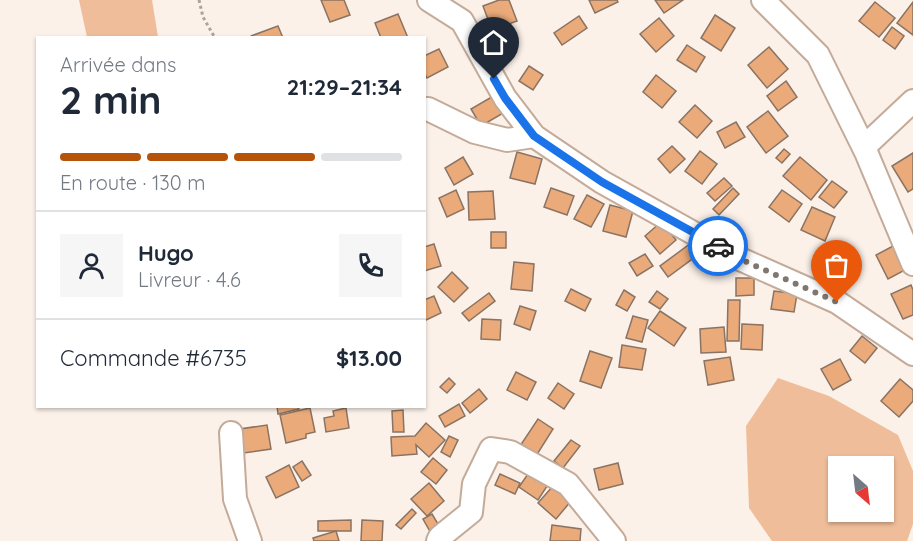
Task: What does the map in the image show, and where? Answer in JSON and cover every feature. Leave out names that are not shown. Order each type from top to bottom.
[{"type":"street","points":[[429,0],[461,10],[505,98],[534,136],[602,182],[740,259],[837,302],[913,354]]},
{"type":"street","points":[[763,0],[818,55],[864,147],[913,264]]},
{"type":"street","points":[[864,147],[913,101]]},
{"type":"street","points":[[426,109],[475,132],[507,140],[534,136]]},
{"type":"street","points":[[231,433],[236,499],[250,541]]},
{"type":"street","points":[[438,541],[471,512],[474,484],[491,448],[510,452],[568,484],[614,541]]},
{"type":"path","points":[[199,0],[203,17],[214,36]]},
{"type":"shaded area","points":[[79,0],[152,0],[158,36],[87,36]]},
{"type":"shaded area","points":[[778,378],[829,396],[898,435],[913,471],[913,524],[907,541],[772,541],[749,508],[746,426]]},
{"type":"building","points":[[321,0],[344,0],[350,15],[330,22]]},
{"type":"building","points":[[499,0],[509,0],[517,21],[492,30],[483,6]]},
{"type":"building","points":[[589,0],[617,0],[618,2],[595,13]]},
{"type":"building","points":[[655,0],[683,0],[664,13]]},
{"type":"building","points":[[875,2],[895,18],[879,37],[859,21]]},
{"type":"building","points":[[913,2],[913,35],[897,23]]},
{"type":"building","points":[[398,14],[407,36],[380,36],[375,23]]},
{"type":"building","points":[[715,15],[735,28],[721,51],[701,38]]},
{"type":"building","points":[[579,16],[587,28],[562,45],[554,33]]},
{"type":"building","points":[[659,18],[674,36],[656,52],[640,34]]},
{"type":"building","points":[[278,26],[282,36],[251,36]]},
{"type":"building","points":[[892,27],[904,36],[895,49],[883,40]]},
{"type":"building","points":[[687,45],[705,57],[696,72],[677,60]]},
{"type":"building","points":[[769,47],[788,69],[767,88],[748,65]]},
{"type":"building","points":[[439,49],[448,67],[427,78],[426,55]]},
{"type":"building","points":[[529,66],[543,75],[533,90],[519,81]]},
{"type":"building","points":[[656,75],[676,91],[662,108],[643,92]]},
{"type":"building","points":[[786,81],[797,97],[778,111],[767,96]]},
{"type":"building","points":[[495,95],[505,112],[481,126],[471,109]]},
{"type":"building","points":[[695,105],[712,121],[697,138],[679,122]]},
{"type":"building","points":[[768,111],[788,136],[766,153],[747,127]]},
{"type":"building","points":[[736,122],[745,137],[725,148],[717,132]]},
{"type":"building","points":[[672,146],[685,159],[670,173],[658,159]]},
{"type":"building","points":[[784,149],[790,154],[782,163],[776,158]]},
{"type":"building","points":[[700,151],[717,164],[702,184],[685,171]]},
{"type":"building","points":[[517,152],[542,159],[535,184],[510,178]]},
{"type":"building","points":[[913,153],[913,189],[908,192],[892,166]]},
{"type":"building","points":[[463,157],[473,174],[454,185],[445,168]]},
{"type":"building","points":[[800,157],[827,180],[811,200],[783,176]]},
{"type":"building","points":[[724,178],[732,186],[715,201],[707,193]]},
{"type":"building","points":[[832,181],[847,192],[834,208],[819,197]]},
{"type":"building","points":[[551,188],[574,196],[567,215],[544,207]]},
{"type":"building","points":[[733,188],[739,194],[719,215],[713,209]]},
{"type":"building","points":[[456,190],[464,209],[447,217],[439,198]]},
{"type":"building","points":[[782,190],[802,204],[789,222],[769,207]]},
{"type":"building","points":[[493,191],[495,219],[469,220],[468,192]]},
{"type":"building","points":[[587,195],[604,204],[591,227],[574,219]]},
{"type":"building","points":[[610,205],[633,211],[626,237],[603,231]]},
{"type":"building","points":[[812,207],[835,217],[825,241],[801,230]]},
{"type":"building","points":[[661,222],[676,240],[660,254],[645,236]]},
{"type":"building","points":[[491,232],[506,232],[506,248],[491,248]]},
{"type":"building","points":[[691,243],[699,254],[668,277],[660,266]]},
{"type":"building","points":[[434,244],[441,266],[426,270],[426,246]]},
{"type":"building","points":[[893,246],[905,270],[888,279],[876,255]]},
{"type":"building","points":[[827,252],[835,255],[829,268],[822,264]]},
{"type":"building","points":[[645,254],[653,266],[637,276],[629,263]]},
{"type":"building","points":[[514,262],[534,264],[532,291],[511,289]]},
{"type":"building","points":[[452,272],[468,288],[454,302],[438,287]]},
{"type":"building","points":[[736,278],[754,278],[754,295],[736,296]]},
{"type":"building","points":[[911,285],[913,315],[903,319],[891,294]]},
{"type":"building","points":[[571,289],[591,299],[585,311],[565,301]]},
{"type":"building","points":[[624,290],[635,297],[627,311],[616,305]]},
{"type":"building","points":[[657,291],[668,299],[660,309],[649,302]]},
{"type":"building","points":[[774,291],[797,294],[794,312],[771,309]]},
{"type":"building","points":[[489,293],[495,301],[469,321],[462,313]]},
{"type":"building","points":[[434,296],[441,313],[426,320],[426,299]]},
{"type":"building","points":[[728,300],[740,300],[739,341],[727,341]]},
{"type":"building","points":[[520,306],[536,311],[530,330],[514,324]]},
{"type":"building","points":[[660,311],[686,328],[674,346],[648,328]]},
{"type":"building","points":[[633,316],[648,320],[642,342],[626,338]]},
{"type":"building","points":[[482,319],[501,320],[500,340],[481,339]]},
{"type":"building","points":[[742,324],[763,325],[762,350],[741,349]]},
{"type":"building","points":[[724,327],[726,352],[701,353],[700,329]]},
{"type":"building","points":[[862,336],[877,348],[865,363],[850,351]]},
{"type":"building","points":[[622,345],[646,349],[642,370],[619,367]]},
{"type":"building","points":[[590,351],[612,358],[601,388],[580,381]]},
{"type":"building","points":[[730,357],[734,380],[708,385],[704,361]]},
{"type":"building","points":[[840,359],[851,380],[833,390],[821,369]]},
{"type":"building","points":[[516,372],[536,382],[527,400],[507,390]]},
{"type":"building","points":[[449,378],[455,384],[447,393],[440,387]]},
{"type":"building","points":[[900,379],[913,390],[913,401],[899,417],[881,401]]},
{"type":"building","points":[[558,383],[574,394],[564,409],[548,398]]},
{"type":"building","points":[[479,389],[487,399],[470,413],[462,403]]},
{"type":"building","points":[[459,404],[465,416],[445,427],[439,416]]},
{"type":"building","points":[[277,408],[299,409],[278,414]]},
{"type":"building","points":[[310,408],[315,432],[306,434],[306,438],[286,443],[280,415]]},
{"type":"building","points":[[346,408],[349,428],[326,432],[324,418],[334,416],[333,411]]},
{"type":"building","points":[[403,410],[404,432],[393,432],[392,411]]},
{"type":"building","points":[[538,419],[553,429],[536,456],[520,446]]},
{"type":"building","points":[[426,423],[445,440],[429,457],[416,445],[417,454],[392,456],[391,437],[415,436]]},
{"type":"building","points":[[267,425],[271,449],[244,453],[240,429]]},
{"type":"building","points":[[449,436],[458,440],[450,457],[441,452]]},
{"type":"building","points":[[571,440],[580,446],[563,468],[554,461]]},
{"type":"building","points":[[433,458],[447,470],[436,484],[421,472]]},
{"type":"building","points":[[302,461],[311,475],[302,481],[293,467]]},
{"type":"building","points":[[618,463],[623,484],[599,490],[594,469]]},
{"type":"building","points":[[289,465],[299,487],[276,498],[266,477]]},
{"type":"building","points":[[530,471],[549,483],[538,500],[519,487]]},
{"type":"building","points":[[500,474],[520,483],[515,494],[495,485]]},
{"type":"building","points":[[429,483],[444,501],[427,516],[411,499]]},
{"type":"building","points":[[553,486],[571,501],[556,519],[538,503]]},
{"type":"building","points":[[412,509],[416,513],[401,529],[396,525]]},
{"type":"building","points":[[432,514],[441,529],[432,535],[423,519]]},
{"type":"building","points":[[351,520],[351,531],[318,531],[318,521]]},
{"type":"building","points":[[362,520],[383,521],[382,541],[361,541]]},
{"type":"building","points":[[552,525],[581,529],[580,541],[550,541]]},
{"type":"building","points":[[336,531],[339,541],[314,541],[313,538]]},
{"type":"way so far","points":[[718,246],[740,259],[837,302]]},
{"type":"route","points":[[494,79],[505,98],[534,136],[602,182],[718,246]]}]
